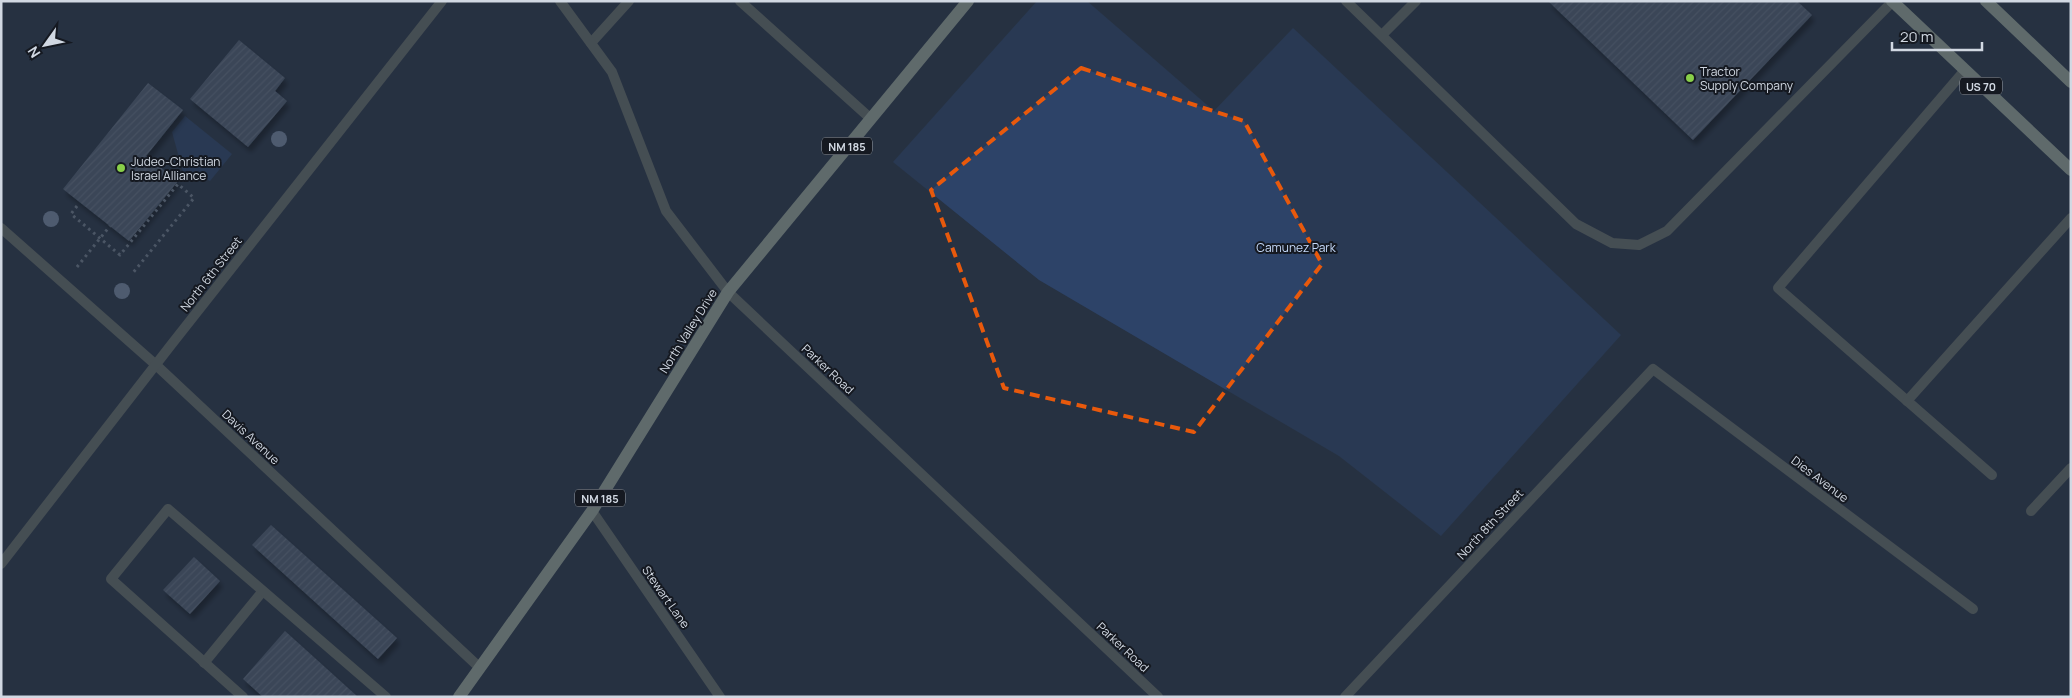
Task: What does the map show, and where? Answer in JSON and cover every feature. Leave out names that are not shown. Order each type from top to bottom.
[{"type":"main road","name":"North Valley Drive","points":[[460,697],[592,511],[728,292],[968,1]]},
{"type":"main road","name":"US 70","points":[[1893,1],[2071,170]]},
{"type":"main road","points":[[1986,1],[2071,82]]},
{"type":"street","name":"North 6th Street","points":[[1,564],[442,1]]},
{"type":"street","name":"Parker Road","points":[[560,1],[612,72],[666,211],[728,292],[1158,697]]},
{"type":"street","points":[[591,43],[629,1]]},
{"type":"street","points":[[740,1],[870,118]]},
{"type":"street","points":[[1346,1],[1576,224],[1612,243],[1639,245],[1667,231],[1893,1]]},
{"type":"street","points":[[1382,36],[1416,1]]},
{"type":"street","points":[[1965,70],[1778,288],[1992,475]]},
{"type":"street","points":[[1907,401],[2071,218]]},
{"type":"street","name":"Davis Avenue","points":[[1,228],[156,365],[480,668]]},
{"type":"street","name":"Dies Avenue","points":[[1653,369],[1973,609]]},
{"type":"street","name":"North 8th Street","points":[[1345,697],[1653,369]]},
{"type":"street","points":[[2031,511],[2071,468]]},
{"type":"street","points":[[243,697],[111,579],[168,509],[382,696]]},
{"type":"street","name":"Stewart Lane","points":[[592,511],[720,697]]},
{"type":"street","points":[[204,663],[262,592]]},
{"type":"path","points":[[77,206],[71,214],[120,255],[178,184],[194,198],[132,274]]},
{"type":"path","points":[[77,267],[110,226]]},
{"type":"highlighted area","points":[[1081,68],[1244,121],[1322,264],[1194,432],[1004,388],[931,190]]},
{"type":"green space","name":"Camunez Park","points":[[1037,1],[1087,1],[1214,111],[1293,28],[1621,335],[1441,536],[1339,456],[1039,280],[893,162]]},
{"type":"green space","points":[[185,116],[232,154],[210,181],[198,175],[185,179],[172,132]]},
{"type":"building","name":"Tractor Supply Company","points":[[1548,1],[1797,1],[1812,15],[1693,140]]},
{"type":"building","points":[[239,40],[285,78],[275,91],[287,101],[248,147],[190,99]]},
{"type":"building","name":"Judeo-Christian Israel Alliance","points":[[148,83],[183,110],[146,156],[178,181],[129,241],[63,189]]},
{"type":"building","points":[[271,525],[397,638],[378,659],[252,545]]},
{"type":"building","points":[[194,557],[220,581],[190,614],[163,590]]},
{"type":"building","points":[[285,631],[358,697],[263,697],[243,679]]},
{"type":"place","name":"Tractor Supply Company","points":[[1690,78]]},
{"type":"place","name":"Judeo-Christian Israel Alliance","points":[[121,168]]}]
